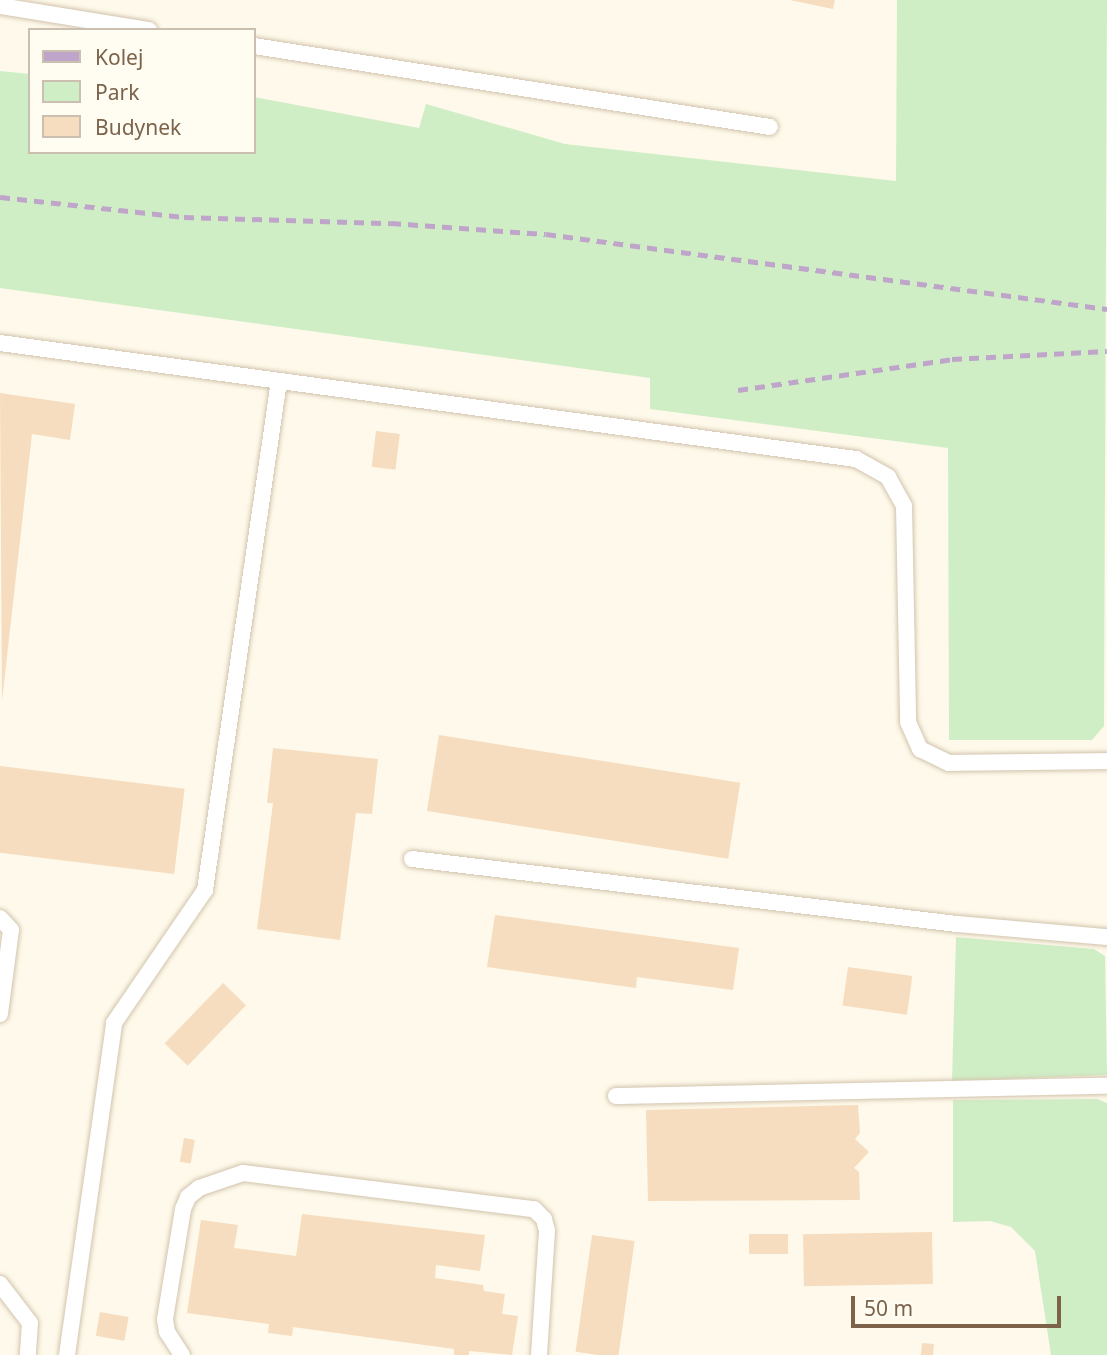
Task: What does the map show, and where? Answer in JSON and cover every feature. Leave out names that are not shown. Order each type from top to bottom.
[{"type":"lane","points":[[0,6],[137,28]]},
{"type":"lane","points":[[256,46],[770,127]]},
{"type":"lane","points":[[0,343],[856,458],[888,477],[904,506],[908,722],[920,749],[949,763],[1107,761]]},
{"type":"lane","points":[[66,1355],[114,1023],[205,890],[279,381]]},
{"type":"lane","points":[[412,859],[957,924],[1107,937]]},
{"type":"lane","points":[[0,918],[11,930],[0,1014]]},
{"type":"lane","points":[[616,1096],[1107,1086]]},
{"type":"lane","points":[[182,1355],[167,1332],[165,1319],[183,1209],[188,1197],[199,1188],[243,1173],[534,1209],[544,1219],[547,1231],[539,1355]]},
{"type":"lane","points":[[0,1284],[30,1323],[28,1355]]},
{"type":"green space","points":[[897,0],[1107,0],[1104,726],[1092,740],[949,740],[948,448],[650,409],[650,378],[0,288],[0,71],[28,74],[28,154],[256,154],[256,97],[419,128],[426,104],[565,144],[896,181]]},
{"type":"green space","points":[[956,937],[1094,949],[1105,956],[1107,1075],[952,1081]]},
{"type":"green space","points":[[1097,1099],[1107,1103],[1107,1355],[1051,1355],[1035,1251],[1011,1227],[990,1221],[953,1222],[953,1100]]},
{"type":"building","points":[[790,0],[835,0],[833,9]]},
{"type":"building","points":[[0,393],[75,404],[70,440],[32,434],[2,701]]},
{"type":"building","points":[[376,431],[400,434],[395,470],[372,467]]},
{"type":"building","points":[[439,735],[740,783],[728,859],[427,811]]},
{"type":"building","points":[[273,748],[378,759],[372,814],[356,813],[340,940],[257,929],[273,803],[267,803]]},
{"type":"building","points":[[0,766],[185,789],[174,874],[0,853]]},
{"type":"building","points":[[495,915],[739,948],[733,990],[637,977],[636,988],[487,967]]},
{"type":"building","points":[[848,967],[912,976],[907,1015],[843,1006]]},
{"type":"building","points":[[223,983],[246,1005],[188,1066],[165,1043]]},
{"type":"building","points":[[858,1105],[860,1133],[855,1139],[869,1152],[854,1168],[859,1172],[860,1200],[648,1201],[646,1110]]},
{"type":"building","points":[[184,1138],[195,1140],[191,1164],[180,1162]]},
{"type":"building","points":[[302,1214],[485,1235],[480,1271],[436,1265],[435,1278],[483,1285],[484,1291],[505,1294],[502,1314],[518,1316],[512,1355],[469,1351],[469,1355],[454,1355],[454,1349],[293,1327],[292,1336],[268,1333],[269,1324],[187,1313],[201,1220],[238,1225],[234,1248],[296,1256]]},
{"type":"building","points":[[932,1232],[933,1284],[804,1286],[803,1234]]},
{"type":"building","points":[[749,1234],[788,1234],[788,1254],[749,1254]]},
{"type":"building","points":[[592,1235],[635,1241],[619,1355],[576,1352]]},
{"type":"building","points":[[100,1312],[129,1317],[124,1341],[96,1336]]},
{"type":"building","points":[[922,1343],[934,1344],[933,1355],[921,1355]]},
{"type":"railway","points":[[0,197],[184,217],[391,223],[546,234],[1107,309]]},
{"type":"railway","points":[[738,390],[952,359],[1107,351]]}]
